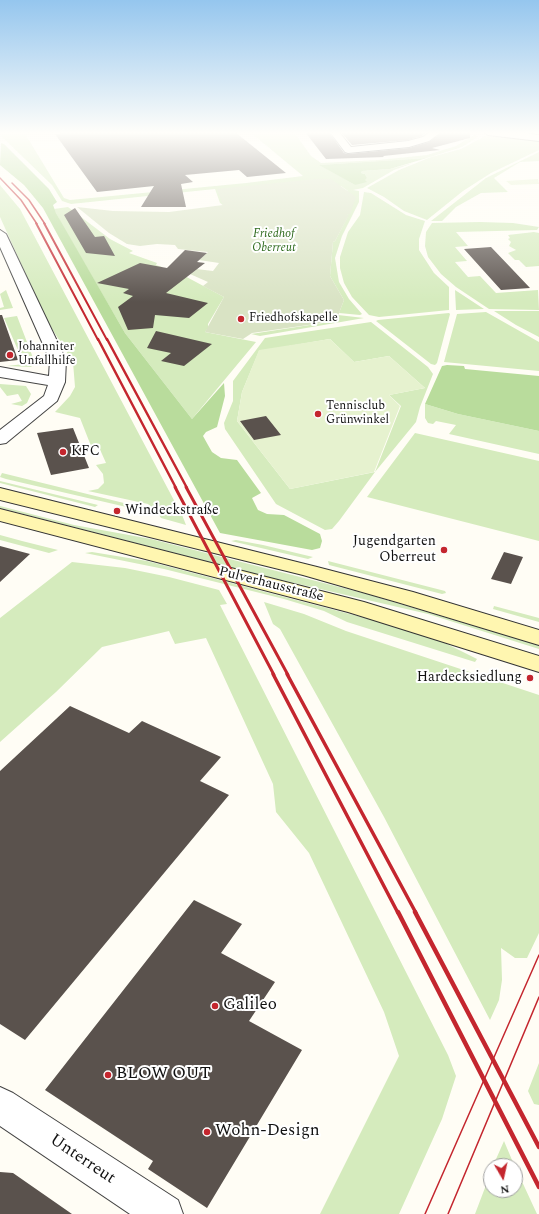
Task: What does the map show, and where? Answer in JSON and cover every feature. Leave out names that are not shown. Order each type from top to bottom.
[{"type":"main road","name":"Pulverhausstraße","points":[[0,494],[310,571],[486,621],[539,638]]},
{"type":"main road","name":"Pulverhausstraße","points":[[0,515],[356,607],[539,664]]},
{"type":"main road","points":[[486,621],[539,627]]},
{"type":"street","points":[[0,234],[6,257],[58,360],[57,382],[50,398],[0,439]]},
{"type":"street","points":[[0,372],[57,382]]},
{"type":"street","name":"Unterreut","points":[[0,1105],[164,1214]]},
{"type":"green space","points":[[0,189],[3,189],[20,209],[177,506],[179,507],[186,525],[161,518],[148,504],[88,491],[98,489],[104,483],[103,474],[96,465],[106,463],[98,445],[91,446],[80,418],[55,412],[70,396],[75,387],[73,362],[47,321],[0,217]]},
{"type":"green space","points":[[27,189],[49,189],[57,202],[53,205],[56,213],[125,333],[192,419],[224,383],[225,396],[217,427],[206,432],[203,436],[212,452],[221,458],[237,460],[261,493],[252,498],[258,510],[267,514],[284,515],[320,534],[322,541],[320,548],[312,550],[220,533],[43,208]]},
{"type":"green space","points":[[54,189],[58,189],[64,198],[70,200],[187,189],[325,189],[224,206],[220,203],[215,189],[71,204],[62,201]]},
{"type":"green space","name":"Friedhof Oberreut","points":[[217,189],[344,189],[356,197],[350,214],[347,214],[349,215],[335,241],[333,242],[330,276],[344,300],[336,321],[252,333],[243,339],[205,332],[224,297],[203,286],[208,282],[181,270],[188,268],[213,271],[219,263],[199,260],[208,252],[178,249],[175,245],[157,244],[140,246],[127,244],[109,233],[77,207],[113,211],[169,212],[223,205]]},
{"type":"green space","points":[[345,189],[360,189],[353,190],[359,191],[359,202],[342,236],[335,258],[339,282],[349,299],[362,314],[360,315],[339,313],[344,300],[330,276],[333,242],[335,241],[348,216],[348,191]]},
{"type":"green space","points":[[368,189],[467,189],[427,220],[404,211],[384,197]]},
{"type":"green space","points":[[472,189],[505,189],[508,192],[481,193],[456,207],[442,221],[431,221]]},
{"type":"green space","points":[[364,192],[371,193],[406,215],[425,221],[419,239],[419,250],[434,273],[449,287],[449,310],[379,317],[369,315],[352,297],[344,283],[340,268],[340,257],[348,232],[360,215]]},
{"type":"green space","points":[[68,207],[110,239],[133,251],[129,253],[157,263],[156,265],[162,267],[160,268],[181,274],[224,297],[205,332],[256,342],[192,419],[125,333],[54,209]]},
{"type":"green space","points":[[432,223],[513,223],[539,227],[537,230],[456,232],[468,246],[455,247],[467,261],[455,262],[468,277],[480,276],[496,293],[538,290],[539,310],[489,309],[456,287],[441,274],[428,257],[425,246],[426,232]]},
{"type":"green space","points":[[534,232],[539,233],[539,266],[526,267],[519,260],[515,260],[508,253],[516,250],[509,246],[511,242],[508,239],[510,238],[508,235]]},
{"type":"green space","points":[[6,290],[13,308],[0,310],[0,308],[4,307],[0,294]]},
{"type":"green space","points":[[455,290],[484,309],[456,310]]},
{"type":"green space","points":[[494,311],[539,311],[539,337],[516,325]]},
{"type":"green space","points":[[486,312],[539,342],[539,371],[444,362],[457,314]]},
{"type":"green space","points":[[450,314],[437,363],[435,365],[431,364],[376,321],[378,320]]},
{"type":"green space","points":[[338,315],[364,318],[260,336],[251,334],[336,321]]},
{"type":"green space","points":[[17,316],[35,363],[31,367],[7,366],[24,364],[4,318]]},
{"type":"green space","points":[[371,322],[428,367],[433,374],[420,407],[416,422],[375,472],[332,529],[325,530],[276,504],[225,429],[224,423],[233,401],[233,381],[265,338]],"holes":[[[330,339],[354,362],[389,356],[425,388],[389,395],[401,406],[375,472],[290,489],[237,421],[242,392],[259,351]]]},
{"type":"green space","name":"Tennisclub Grünwinkel","points":[[330,339],[354,362],[389,356],[425,388],[389,395],[400,406],[374,472],[290,489],[237,421],[242,392],[259,350]]},
{"type":"green space","points":[[442,366],[464,366],[465,369],[539,376],[539,431],[458,414],[425,404]]},
{"type":"green space","points":[[0,384],[26,386],[31,394],[27,403],[22,406],[11,404],[22,401],[18,394],[7,396],[0,387]]},
{"type":"green space","points":[[425,404],[458,414],[539,431],[539,454],[449,434],[456,425],[436,421],[433,424],[428,423],[425,418]]},
{"type":"green space","points":[[415,433],[539,461],[539,541],[367,497]]},
{"type":"green space","points":[[2,473],[140,508],[135,509],[6,479],[0,477]]},
{"type":"green space","points":[[0,481],[98,505],[95,507],[0,483]]},
{"type":"green space","points":[[0,506],[74,525],[151,539],[367,594],[531,643],[539,646],[539,649],[428,614],[264,576],[0,508]]},
{"type":"green space","points":[[0,535],[58,550],[49,553],[0,540]]},
{"type":"green space","points":[[236,540],[313,557],[308,559],[231,541]]},
{"type":"green space","points":[[92,552],[147,561],[369,619],[439,640],[477,659],[475,662],[347,622],[324,611],[284,599],[164,569],[85,553]]},
{"type":"green space","points":[[328,561],[445,591],[446,593],[442,594],[329,565]]},
{"type":"green space","points":[[72,562],[125,568],[169,577],[219,590],[227,604],[220,605],[448,1055],[456,1076],[442,1119],[399,1214],[320,1214],[399,1056],[384,1012],[309,853],[276,812],[273,784],[206,638],[175,644],[169,631],[102,647],[56,692],[0,742],[0,618]]},
{"type":"green space","points":[[264,602],[304,614],[346,631],[539,695],[539,933],[527,958],[515,958],[501,948],[502,980],[499,1000],[490,1020],[384,817],[280,629],[273,624]]},
{"type":"green space","points":[[494,606],[539,618],[539,622],[493,609]]},
{"type":"green space","points":[[539,1063],[539,1105],[534,1104],[528,1091]]},
{"type":"green space","points":[[504,1141],[511,1158],[497,1158]]},
{"type":"green space","points":[[523,1183],[537,1214],[475,1214],[483,1193],[483,1198],[523,1198]]},
{"type":"building","points":[[95,189],[129,189],[97,192]]},
{"type":"building","points":[[152,189],[182,189],[186,207],[141,207]]},
{"type":"building","points":[[75,208],[95,237],[104,236],[115,256],[86,253],[64,215]]},
{"type":"building","points":[[491,247],[530,288],[501,290],[464,249]]},
{"type":"building","points":[[185,250],[207,253],[197,262],[205,263],[166,293],[208,303],[189,318],[155,315],[153,328],[128,330],[118,307],[133,296],[123,293],[129,289],[97,283],[140,263],[167,268]]},
{"type":"building","points":[[0,315],[2,315],[18,360],[0,362]]},
{"type":"building","points":[[156,331],[212,344],[184,366],[161,361],[171,353],[147,348]]},
{"type":"building","points":[[266,416],[281,435],[254,440],[240,421]]},
{"type":"building","name":"KFC","points":[[73,428],[89,468],[51,475],[37,433]]},
{"type":"building","points":[[0,546],[30,554],[0,582]]},
{"type":"building","points":[[504,552],[523,557],[511,584],[491,579]]},
{"type":"building","points":[[70,706],[129,733],[142,721],[221,757],[200,781],[229,795],[25,1040],[0,1024],[0,771]]},
{"type":"building","points":[[194,900],[242,924],[221,953],[275,982],[249,1021],[302,1050],[207,1208],[148,1169],[153,1161],[45,1090]]},
{"type":"building","points":[[0,1172],[13,1173],[72,1214],[0,1214]]},
{"type":"tram line","points":[[425,1214],[539,955]]},
{"type":"tram line","points":[[448,1214],[539,997]]},
{"type":"railway","points":[[10,189],[21,200],[37,224]]},
{"type":"railway","points":[[18,189],[29,200],[45,224]]},
{"type":"railway","points":[[36,223],[98,340]]},
{"type":"railway","points":[[44,223],[107,340]]},
{"type":"railway","points":[[98,339],[176,488]]},
{"type":"railway","points":[[107,339],[187,488]]},
{"type":"railway","points":[[175,487],[274,675]]},
{"type":"railway","points":[[186,487],[288,675]]},
{"type":"railway","points":[[273,674],[398,913]]},
{"type":"railway","points":[[287,674],[416,913]]},
{"type":"railway","points":[[398,912],[539,1187]]},
{"type":"railway","points":[[415,912],[539,1147]]},
{"type":"place","name":"Friedhofskapelle","points":[[241,319]]},
{"type":"place","name":"Johanniter Unfallhilfe","points":[[10,355]]},
{"type":"place","name":"Tennisclub Grünwinkel","points":[[318,414]]},
{"type":"place","name":"KFC","points":[[63,452]]},
{"type":"place","name":"Windeckstraße","points":[[117,511]]},
{"type":"place","name":"Jugendgarten Oberreut","points":[[444,550]]},
{"type":"place","name":"Hardecksiedlung","points":[[530,678]]},
{"type":"place","name":"Galileo","points":[[215,1006]]},
{"type":"place","name":"BLOW OUT","points":[[108,1075]]},
{"type":"place","name":"Wohn-Design","points":[[207,1132]]}]
